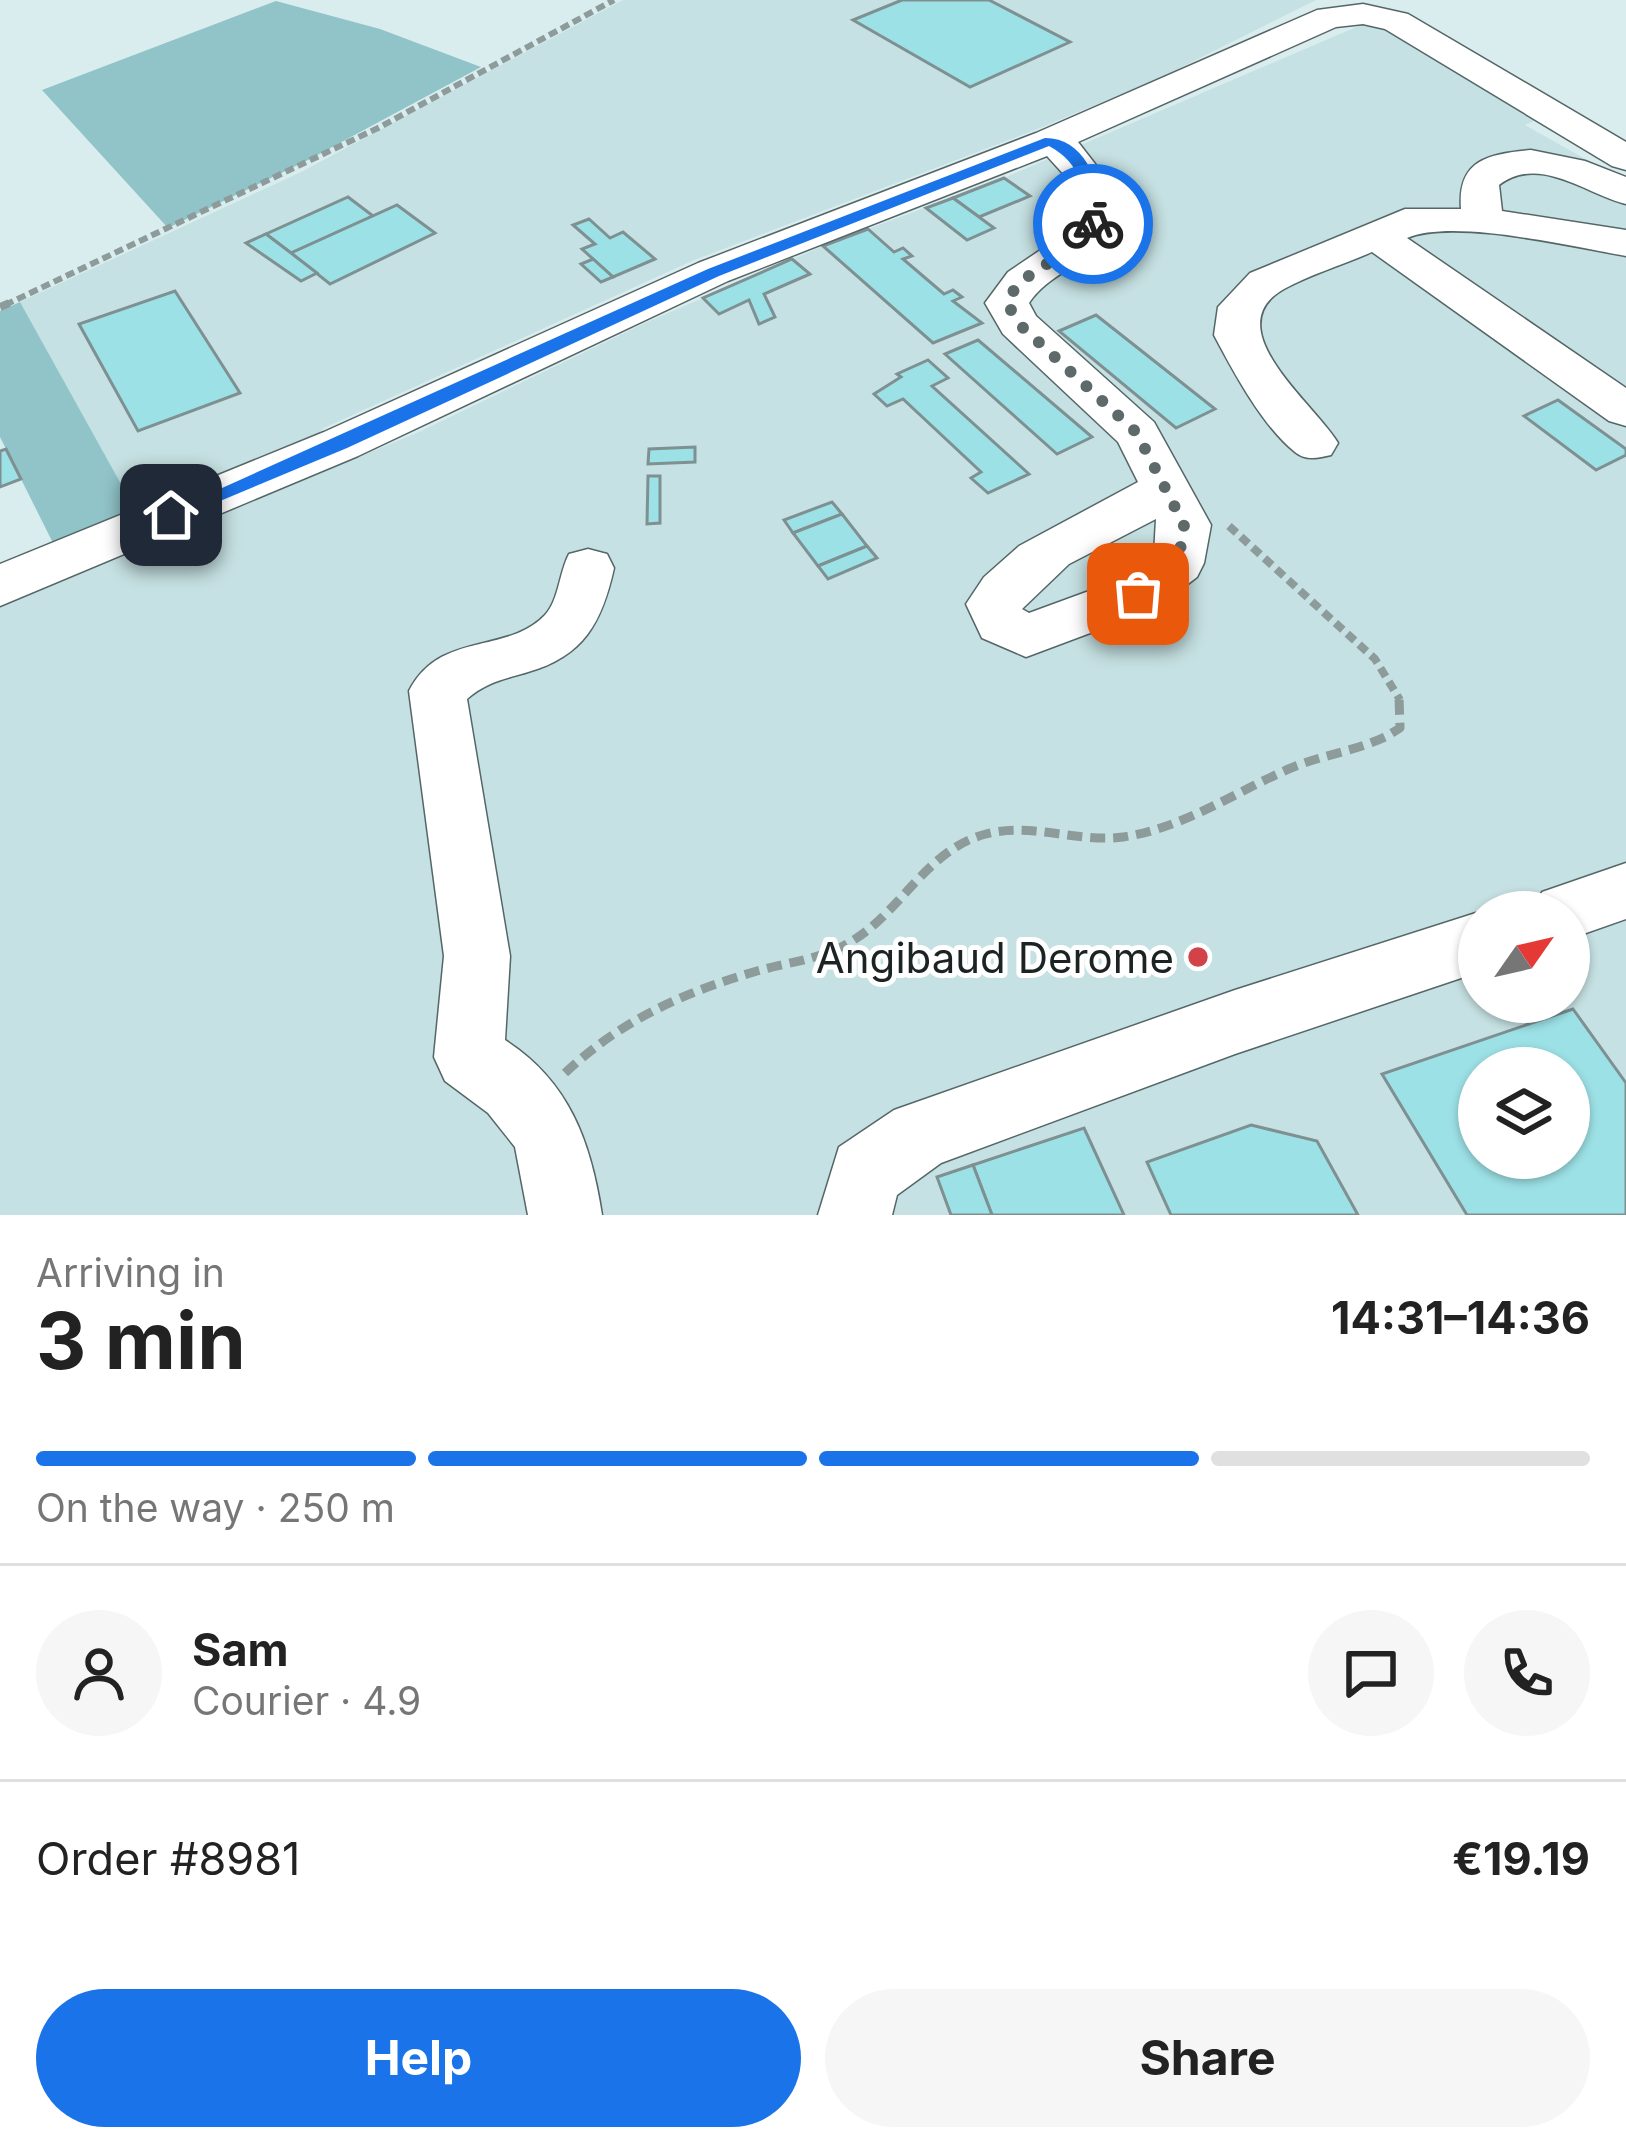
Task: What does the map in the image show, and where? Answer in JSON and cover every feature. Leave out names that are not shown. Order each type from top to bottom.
[{"type":"street","points":[[0,586],[341,444],[713,272],[1050,141],[1329,16],[1364,7],[1418,31],[1529,103],[1626,158]]},
{"type":"street","points":[[1050,141],[1077,156],[1087,173],[1094,231],[1065,256],[1012,289],[1007,303],[1019,324],[1137,433],[1165,484]]},
{"type":"street","points":[[1484,221],[1479,182],[1491,168],[1507,164],[1550,164],[1626,192]]},
{"type":"street","points":[[1314,443],[1260,377],[1236,335],[1240,307],[1265,282],[1419,218],[1484,221],[1626,243]]},
{"type":"street","points":[[1376,236],[1626,410]]},
{"type":"street","points":[[565,1215],[558,1156],[532,1109],[508,1080],[469,1057],[477,956],[436,691],[455,671],[541,646],[567,632],[584,598],[588,568]]},
{"type":"street","points":[[1590,903],[1626,891]]},
{"type":"street","points":[[855,1215],[865,1173],[920,1135],[1235,1022],[1458,949]]},
{"type":"path","points":[[0,307],[357,138],[614,0]]},
{"type":"path","points":[[532,1109],[603,1036],[664,1002],[836,950],[886,920],[920,874],[968,839],[1024,828],[1098,839],[1161,832],[1294,766],[1374,747],[1400,728],[1400,699],[1375,659],[1202,501],[1165,484]]},
{"type":"shaded area","points":[[623,0],[1316,0],[1164,76],[692,261],[324,428],[310,440],[136,511],[20,302],[301,172]]},
{"type":"shaded area","points":[[276,1],[380,29],[481,67],[168,228],[42,90]]},
{"type":"shaded area","points":[[1377,18],[1557,111],[1525,125],[1626,182],[1626,1215],[0,1215],[0,608],[421,431],[645,323],[823,246],[1004,178]]},
{"type":"shaded area","points":[[20,302],[136,511],[54,545],[0,437],[0,311]]},
{"type":"building","points":[[902,0],[989,0],[1070,42],[970,87],[853,20]]},
{"type":"building","points":[[1004,178],[1030,196],[979,217],[953,198]]},
{"type":"building","points":[[348,197],[373,216],[291,253],[266,234]]},
{"type":"building","points":[[953,198],[994,228],[967,240],[926,208]]},
{"type":"building","points":[[397,205],[435,233],[330,284],[291,253]]},
{"type":"building","points":[[589,219],[610,238],[623,232],[655,259],[613,277],[582,249],[595,244],[573,225]]},
{"type":"building","points":[[868,229],[894,252],[903,248],[912,256],[903,259],[944,294],[953,290],[962,297],[953,301],[982,323],[933,343],[823,246]]},
{"type":"building","points":[[266,234],[317,273],[301,281],[246,243]]},
{"type":"building","points":[[593,259],[613,277],[601,282],[581,264]]},
{"type":"building","points":[[792,259],[810,274],[764,294],[775,317],[759,324],[749,300],[719,314],[703,298]]},
{"type":"building","points":[[175,291],[240,393],[138,431],[79,324]]},
{"type":"building","points":[[1096,315],[1215,409],[1176,428],[1059,331]]},
{"type":"building","points":[[978,340],[1092,437],[1057,454],[945,354]]},
{"type":"building","points":[[928,360],[948,378],[932,386],[1029,474],[988,493],[971,478],[981,472],[903,399],[887,406],[874,394],[901,377],[897,374]]},
{"type":"building","points":[[1558,400],[1626,449],[1626,455],[1596,470],[1524,416]]},
{"type":"building","points":[[695,447],[695,462],[648,464],[649,449]]},
{"type":"building","points":[[6,449],[21,479],[0,487],[0,451]]},
{"type":"building","points":[[648,476],[660,476],[660,523],[647,524]]},
{"type":"building","points":[[832,502],[842,514],[793,533],[784,520]]},
{"type":"building","points":[[842,514],[867,546],[818,566],[793,533]]},
{"type":"building","points":[[867,546],[877,558],[828,579],[818,566]]},
{"type":"building","points":[[1532,1023],[1583,1023],[1626,1083],[1626,1215],[1467,1215],[1382,1074],[1458,1048],[1458,1179],[1590,1179],[1590,1047],[1461,1047]]},
{"type":"building","points":[[1251,1125],[1317,1141],[1358,1215],[1171,1215],[1147,1162]]},
{"type":"building","points":[[1084,1128],[1124,1215],[992,1215],[973,1165]]},
{"type":"building","points":[[973,1165],[992,1215],[951,1215],[937,1177]]},
{"type":"way so far","points":[[1093,224],[1094,231],[1084,242],[1012,289],[1007,303],[1019,324],[1137,433],[1184,525],[1178,563],[1138,594]]},
{"type":"place","name":"Angibaud Derome","points":[[1198,957]]},
{"type":"route","points":[[171,515],[341,444],[713,272],[1050,141],[1077,156],[1087,173],[1093,224]]}]
